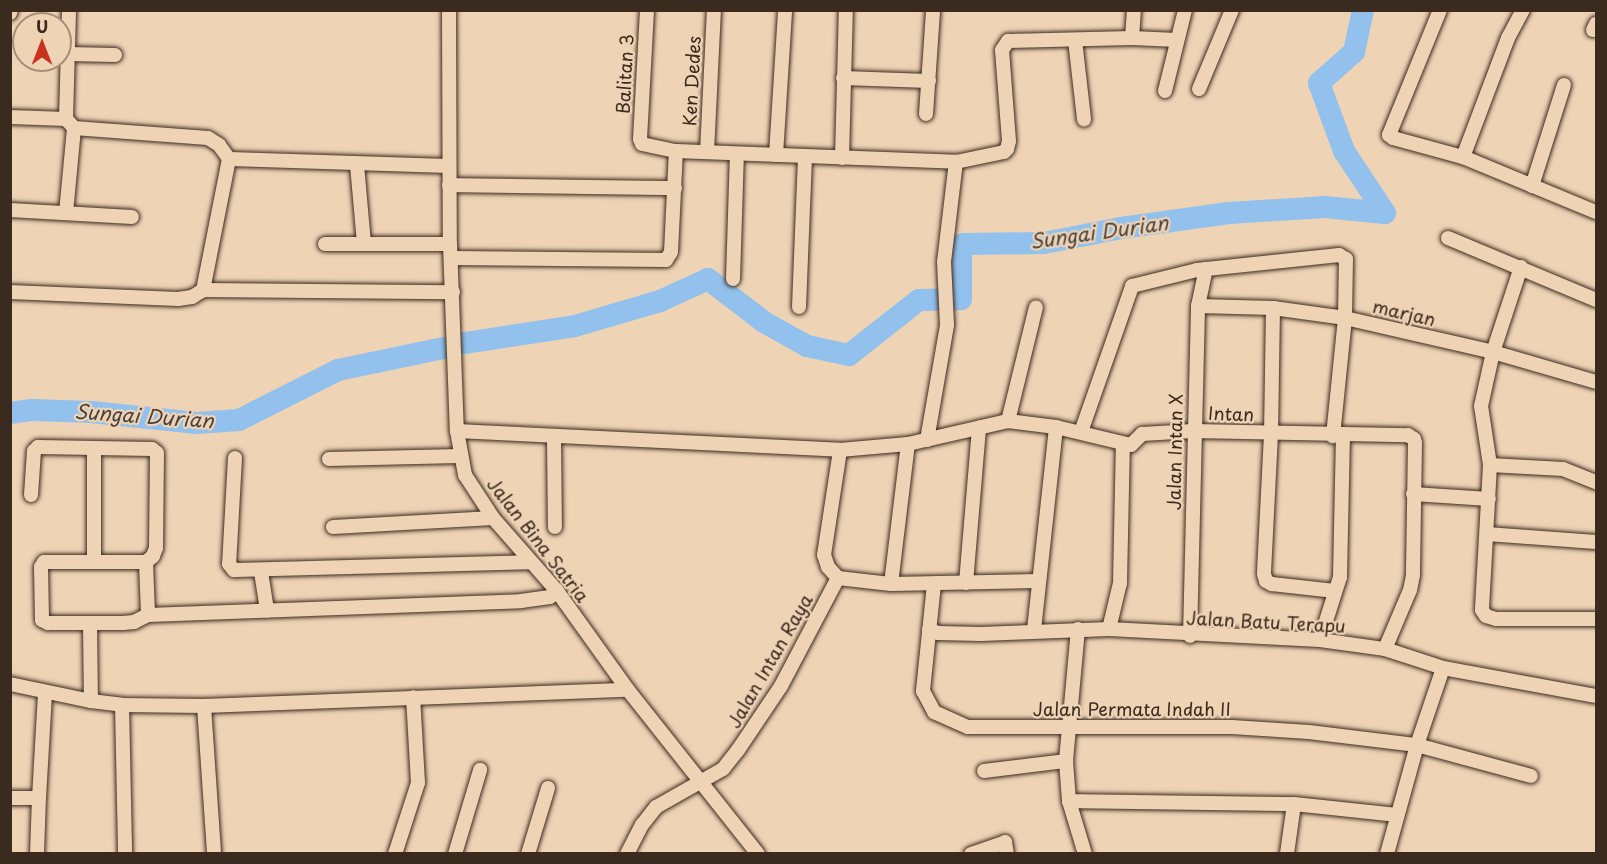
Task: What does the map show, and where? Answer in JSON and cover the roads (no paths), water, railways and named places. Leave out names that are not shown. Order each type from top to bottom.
[{"type":"street","name":"Jalan Bina Satria","points":[[449,10],[449,185],[457,431],[465,475],[493,518],[557,591],[628,690],[758,854]]},
{"type":"street","name":"Balitan 3","points":[[647,10],[639,139],[647,146],[676,151]]},
{"type":"street","name":"Ken Dedes","points":[[706,153],[714,10]]},
{"type":"street","points":[[776,156],[785,10]]},
{"type":"street","points":[[842,158],[846,10]]},
{"type":"street","points":[[926,114],[933,10]]},
{"type":"street","points":[[1132,38],[1134,10]]},
{"type":"street","points":[[1165,91],[1185,10]]},
{"type":"street","points":[[1199,89],[1232,10]]},
{"type":"street","points":[[1440,10],[1389,135],[1463,157],[1596,212]]},
{"type":"street","points":[[1463,157],[1508,39],[1523,10]]},
{"type":"street","points":[[325,244],[364,244],[451,251],[666,260],[671,252],[676,151],[956,162],[1004,153],[1009,141],[1002,50],[1008,41],[1132,38],[1177,40]]},
{"type":"street","points":[[1075,40],[1084,119]]},
{"type":"street","points":[[72,54],[115,55]]},
{"type":"street","points":[[66,213],[70,123],[69,72]]},
{"type":"street","points":[[843,78],[929,81]]},
{"type":"street","points":[[1532,186],[1564,85]]},
{"type":"street","points":[[10,117],[208,138],[219,145],[229,159],[203,290]]},
{"type":"street","points":[[733,279],[737,154]]},
{"type":"street","points":[[799,307],[805,157]]},
{"type":"street","points":[[229,159],[357,165],[449,166]]},
{"type":"street","points":[[927,440],[948,313],[944,262],[956,162]]},
{"type":"street","points":[[357,165],[364,244]]},
{"type":"street","points":[[449,185],[675,188]]},
{"type":"street","points":[[10,210],[132,217]]},
{"type":"street","points":[[1448,237],[1596,300]]},
{"type":"street","points":[[1081,432],[1132,286],[1206,270],[1344,256],[1345,318],[1338,436],[1340,577],[1320,640]]},
{"type":"street","points":[[1521,267],[1493,352],[1481,406],[1490,465],[1482,610],[1486,616],[1496,619],[1596,620]]},
{"type":"street","name":"Jalan Intan X","points":[[1190,636],[1193,431],[1198,306],[1206,270]]},
{"type":"street","points":[[10,292],[178,299],[192,297],[203,290],[453,292]]},
{"type":"street","name":"marjan","points":[[1198,306],[1273,308],[1345,318],[1493,352],[1596,382]]},
{"type":"street","points":[[1008,421],[1036,307]]},
{"type":"street","points":[[1273,308],[1271,434],[1264,574],[1266,581],[1335,591]]},
{"type":"street","points":[[457,431],[554,438],[840,450],[908,444],[1008,421],[1056,427],[1123,444],[1120,583],[1109,629]]},
{"type":"street","points":[[1034,630],[1056,427]]},
{"type":"street","points":[[966,583],[979,428]]},
{"type":"street","name":"Intan","points":[[1123,444],[1131,445],[1142,434],[1193,431],[1338,436],[1408,435],[1414,439],[1413,575],[1410,590],[1385,649]]},
{"type":"street","points":[[554,438],[555,527]]},
{"type":"street","points":[[891,584],[908,444]]},
{"type":"street","points":[[31,495],[35,448],[152,449],[158,453],[156,548],[153,556],[146,562],[48,562],[41,567],[42,620],[48,623],[134,622],[148,615],[521,601],[550,597],[557,591]]},
{"type":"street","points":[[94,448],[94,561]]},
{"type":"street","points":[[840,450],[824,555],[828,567],[838,578],[891,584],[1038,581]]},
{"type":"street","points":[[329,459],[460,456]]},
{"type":"street","points":[[235,458],[229,567],[234,570],[261,572],[531,562]]},
{"type":"street","points":[[1490,465],[1563,469],[1596,482]]},
{"type":"street","points":[[1413,494],[1489,499]]},
{"type":"street","points":[[333,527],[493,518]]},
{"type":"street","points":[[1487,534],[1596,542]]},
{"type":"street","points":[[146,562],[148,615]]},
{"type":"street","points":[[261,572],[267,611]]},
{"type":"street","name":"Jalan Intan Raya","points":[[627,854],[642,825],[656,807],[723,769],[738,750],[781,686],[838,578]]},
{"type":"street","points":[[929,630],[934,584]]},
{"type":"street","points":[[90,624],[91,701]]},
{"type":"street","points":[[1078,629],[1066,761],[1069,801],[1085,854]]},
{"type":"street","name":"Jalan Batu Terapu","points":[[929,630],[952,634],[1109,629],[1190,636],[1320,640],[1385,649],[1443,668],[1596,696]]},
{"type":"street","name":"Jalan Permata Indah II","points":[[929,630],[923,691],[934,712],[968,728],[1068,726],[1265,729],[1417,745],[1531,776]]},
{"type":"street","points":[[1388,854],[1417,745],[1443,668]]},
{"type":"street","points":[[10,684],[45,693],[122,705],[204,706],[628,690]]},
{"type":"street","points":[[37,854],[45,693]]},
{"type":"street","points":[[395,854],[418,783],[413,697]]},
{"type":"street","points":[[122,705],[125,854]]},
{"type":"street","points":[[204,706],[214,854]]},
{"type":"street","points":[[984,771],[1066,761]]},
{"type":"street","points":[[455,854],[480,770]]},
{"type":"street","points":[[528,854],[548,788]]},
{"type":"street","points":[[10,798],[39,798]]},
{"type":"street","points":[[1069,801],[1294,804],[1397,815]]},
{"type":"street","points":[[1287,854],[1294,804]]},
{"type":"street","points":[[971,854],[1005,842],[1007,854]]},
{"type":"waterway","name":"Sungai Durian","points":[[465,343],[575,326],[660,301],[708,279],[764,322],[807,346],[849,355],[919,300],[961,299],[961,245],[1044,243],[1121,228],[1229,213],[1325,207],[1385,213],[1344,151],[1319,83],[1354,52],[1363,10]]},
{"type":"waterway","name":"Sungai Durian","points":[[10,413],[32,410],[91,412],[197,423],[239,420],[338,370],[444,348]]}]
